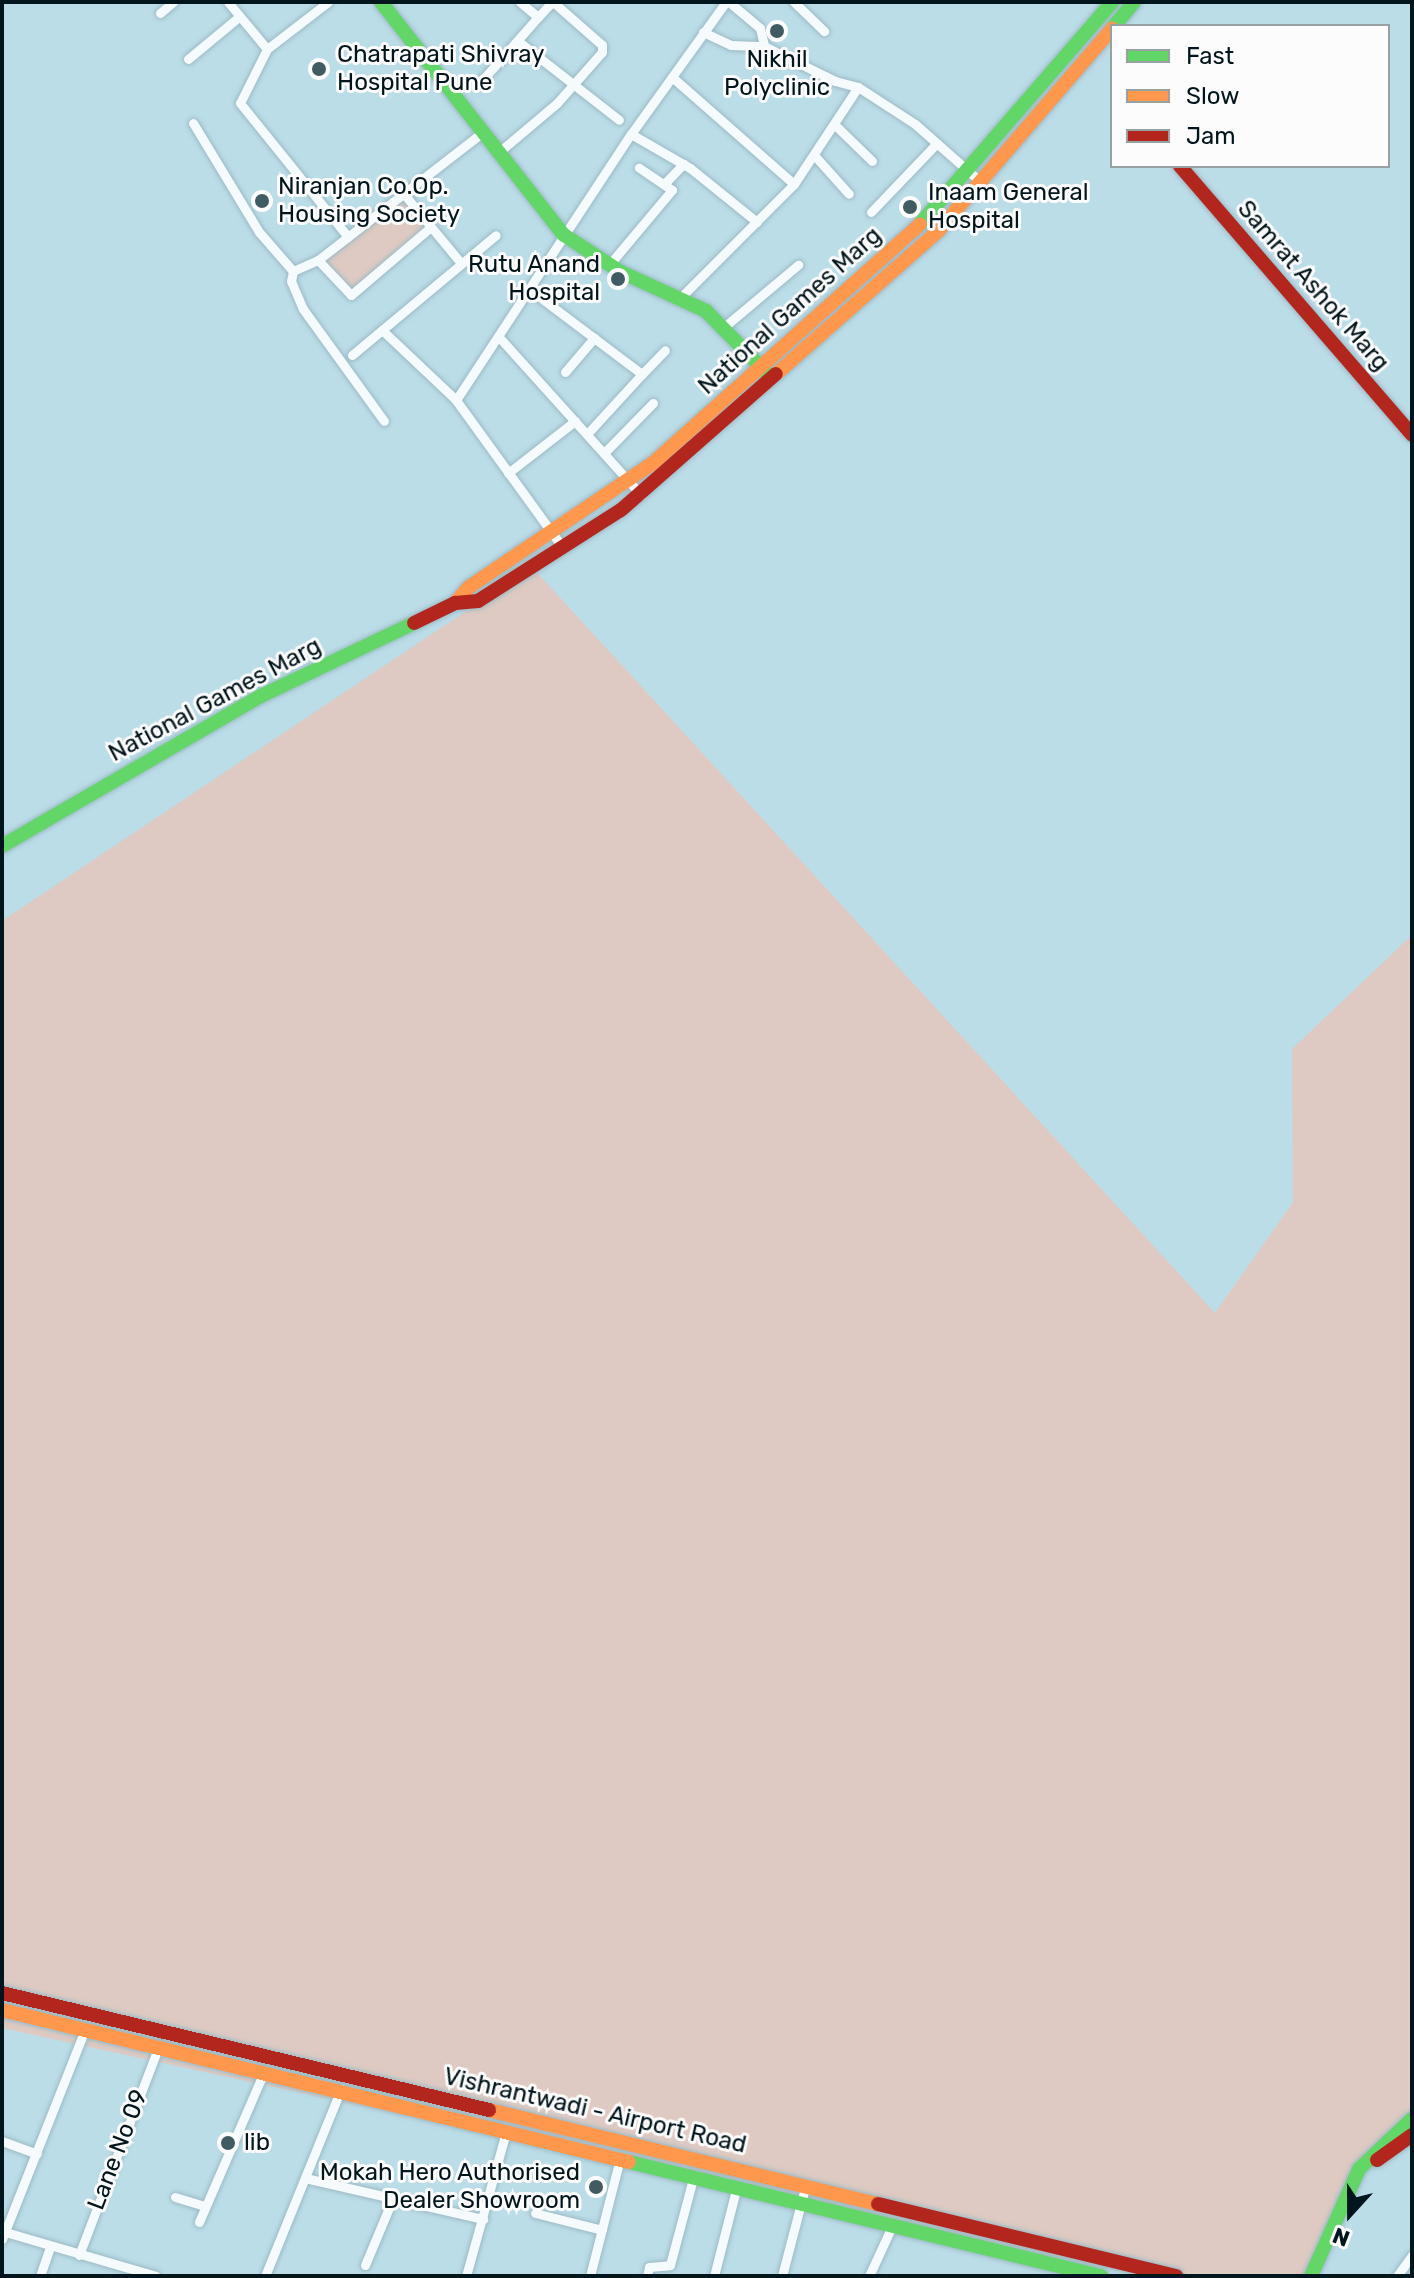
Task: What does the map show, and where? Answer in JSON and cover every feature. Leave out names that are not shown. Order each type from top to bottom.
[{"type":"main road","name":"National Games Marg","points":[[1117,24],[1134,2]]},
{"type":"main road","points":[[386,4],[564,235],[609,265],[681,297],[724,327],[773,379]]},
{"type":"main road","name":"National Games Marg","points":[[455,603],[469,587],[630,482],[761,366],[970,172],[1108,6]]},
{"type":"main road","name":"National Games Marg","points":[[2,846],[222,717],[455,603],[478,601],[641,495],[773,379],[983,184],[1110,32]]},
{"type":"main road","name":"Samrat Ashok Marg","points":[[1182,168],[1412,435]]},
{"type":"main road","name":"Vishrantwadi - Airport Road","points":[[2,1993],[806,2184],[1176,2276]]},
{"type":"main road","name":"Vishrantwadi - Airport Road","points":[[2,2010],[802,2200],[892,2226],[1101,2276]]},
{"type":"main road","points":[[1311,2276],[1365,2159],[1412,2119]]},
{"type":"main road","points":[[1322,2276],[1370,2168],[1412,2135]]},
{"type":"street","points":[[160,13],[173,2]]},
{"type":"street","points":[[228,2],[267,49]]},
{"type":"street","points":[[328,2],[267,49],[240,103],[348,237]]},
{"type":"street","points":[[520,2],[538,17]]},
{"type":"street","points":[[478,85],[553,2],[602,45],[573,85],[499,152]]},
{"type":"street","points":[[456,400],[631,134],[727,2],[760,28],[764,46]]},
{"type":"street","points":[[794,2],[824,31]]},
{"type":"street","points":[[188,59],[240,16]]},
{"type":"street","points":[[703,32],[731,45],[764,46],[835,81],[858,87],[937,143],[983,184]]},
{"type":"street","points":[[518,41],[619,120]]},
{"type":"street","points":[[672,77],[794,184]]},
{"type":"street","points":[[681,297],[794,184],[858,87]]},
{"type":"street","points":[[193,123],[259,232],[293,271]]},
{"type":"street","points":[[834,124],[872,161]]},
{"type":"street","points":[[293,271],[318,260],[483,132]]},
{"type":"street","points":[[631,134],[683,164],[757,222]]},
{"type":"street","points":[[871,212],[937,143]]},
{"type":"street","points":[[814,155],[849,194]]},
{"type":"street","points":[[664,184],[683,164]]},
{"type":"street","points":[[609,265],[672,190],[639,168]]},
{"type":"street","points":[[403,193],[461,263]]},
{"type":"street","points":[[318,260],[351,295],[431,227]]},
{"type":"street","points":[[352,355],[496,235]]},
{"type":"street","points":[[724,327],[798,265]]},
{"type":"street","points":[[293,271],[291,281],[303,309],[384,421]]},
{"type":"street","points":[[529,289],[642,374]]},
{"type":"street","points":[[382,330],[456,400],[563,548]]},
{"type":"street","points":[[498,336],[641,495]]},
{"type":"street","points":[[565,372],[594,338]]},
{"type":"street","points":[[587,434],[665,350]]},
{"type":"street","points":[[604,453],[653,403]]},
{"type":"street","points":[[508,473],[575,421]]},
{"type":"street","points":[[85,2029],[3,2234],[156,2276]]},
{"type":"street","name":"Lane No 09","points":[[79,2255],[159,2046]]},
{"type":"street","points":[[199,2222],[264,2072]]},
{"type":"street","points":[[265,2276],[346,2074]]},
{"type":"street","points":[[466,2276],[506,2132]]},
{"type":"street","points":[[2,2141],[37,2154]]},
{"type":"street","points":[[590,2276],[620,2158]]},
{"type":"street","points":[[647,2276],[649,2267],[670,2265],[694,2175]]},
{"type":"street","points":[[305,2178],[483,2219]]},
{"type":"street","points":[[782,2276],[806,2184]]},
{"type":"street","points":[[714,2276],[737,2186]]},
{"type":"street","points":[[175,2197],[205,2206]]},
{"type":"street","points":[[365,2265],[393,2198]]},
{"type":"street","points":[[535,2213],[602,2230]]},
{"type":"street","points":[[869,2276],[892,2226]]},
{"type":"street","points":[[40,2276],[50,2247]]},
{"type":"street","points":[[1397,2276],[1412,2257]]},
{"type":"shaded area","points":[[403,193],[431,227],[351,295],[318,260]]},
{"type":"shaded area","points":[[532,567],[1215,1313],[1293,1202],[1292,1049],[1412,935],[1412,2126],[1378,2151],[1345,2195],[1309,2276],[1142,2276],[2,2028],[2,921]]},
{"type":"traffic: fast","points":[[381,2],[564,235],[621,272],[706,311],[767,373]]},
{"type":"traffic: fast","points":[[920,224],[1112,2]]},
{"type":"traffic: fast","points":[[1116,24],[1134,2]]},
{"type":"traffic: fast","points":[[2,846],[261,696],[414,623]]},
{"type":"traffic: fast","points":[[1311,2276],[1359,2169],[1412,2119]]},
{"type":"traffic: fast","points":[[629,2162],[1101,2276]]},
{"type":"traffic: slow","points":[[776,374],[938,231],[1110,31]]},
{"type":"traffic: slow","points":[[455,603],[469,587],[653,463],[920,224]]},
{"type":"traffic: slow","points":[[2,2010],[629,2162]]},
{"type":"traffic: slow","points":[[489,2110],[878,2204]]},
{"type":"traffic: jam","points":[[1182,168],[1412,435]]},
{"type":"traffic: jam","points":[[414,623],[455,603],[478,601],[621,510],[776,374]]},
{"type":"traffic: jam","points":[[2,1993],[489,2110]]},
{"type":"traffic: jam","points":[[1377,2160],[1412,2135]]},
{"type":"traffic: jam","points":[[878,2204],[1176,2276]]},
{"type":"place","name":"Nikhil Polyclinic","points":[[777,31]]},
{"type":"place","name":"Chatrapati Shivray Hospital Pune","points":[[319,69]]},
{"type":"place","name":"Niranjan Co.Op. Housing Society","points":[[262,201]]},
{"type":"place","name":"Inaam General Hospital","points":[[910,207]]},
{"type":"place","name":"Rutu Anand Hospital","points":[[618,279]]},
{"type":"place","name":"lib","points":[[228,2143]]},
{"type":"place","name":"Mokah Hero Authorised Dealer Showroom","points":[[596,2187]]}]
